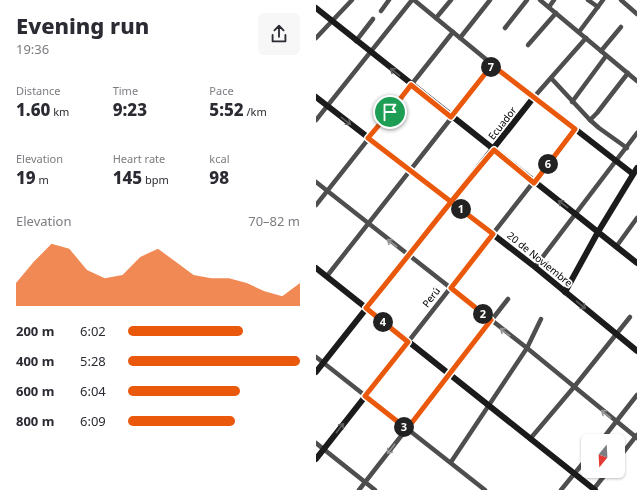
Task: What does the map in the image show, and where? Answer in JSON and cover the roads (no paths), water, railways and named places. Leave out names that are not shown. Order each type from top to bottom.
[{"type":"street","points":[[316,38],[352,0]]},
{"type":"street","points":[[381,11],[389,0]]},
{"type":"street","points":[[316,120],[369,51],[413,0],[492,65],[635,176]]},
{"type":"street","points":[[436,18],[451,0]]},
{"type":"street","points":[[460,38],[490,0]]},
{"type":"street","points":[[505,28],[527,0]]},
{"type":"street","points":[[540,0],[637,81]]},
{"type":"street","points":[[549,7],[554,0]]},
{"type":"street","points":[[588,0],[598,7]]},
{"type":"street","points":[[579,32],[603,0]]},
{"type":"street","points":[[621,0],[637,14]]},
{"type":"street","points":[[316,8],[534,183],[576,214],[637,263]]},
{"type":"street","points":[[528,45],[556,13]]},
{"type":"street","points":[[356,41],[373,19]]},
{"type":"street","points":[[601,51],[621,27]]},
{"type":"street","points":[[316,205],[453,32]]},
{"type":"street","name":"Ecuador","points":[[316,372],[494,150],[534,97],[586,38]]},
{"type":"street","points":[[572,102],[606,56]]},
{"type":"street","points":[[326,276],[492,65]]},
{"type":"street","points":[[590,120],[628,73]]},
{"type":"street","points":[[551,78],[590,120],[627,148]]},
{"type":"street","name":"20 de Noviembre","points":[[316,97],[535,267],[637,351]]},
{"type":"street","name":"Perú","points":[[316,459],[575,129]]},
{"type":"street","points":[[535,267],[637,133]]},
{"type":"street","points":[[565,292],[598,232],[635,176],[637,168]]},
{"type":"street","points":[[316,182],[527,348],[616,422],[636,436],[625,450]]},
{"type":"street","points":[[616,246],[637,218]]},
{"type":"street","points":[[316,268],[594,490],[603,478]]},
{"type":"street","points":[[359,490],[508,299]]},
{"type":"street","points":[[530,439],[574,388],[630,317]]},
{"type":"street","points":[[451,462],[527,348],[541,319]]},
{"type":"street","points":[[316,357],[485,490]]},
{"type":"street","points":[[607,434],[637,395]]},
{"type":"street","points":[[316,443],[375,490]]},
{"type":"street","points":[[561,490],[581,465]]}]
